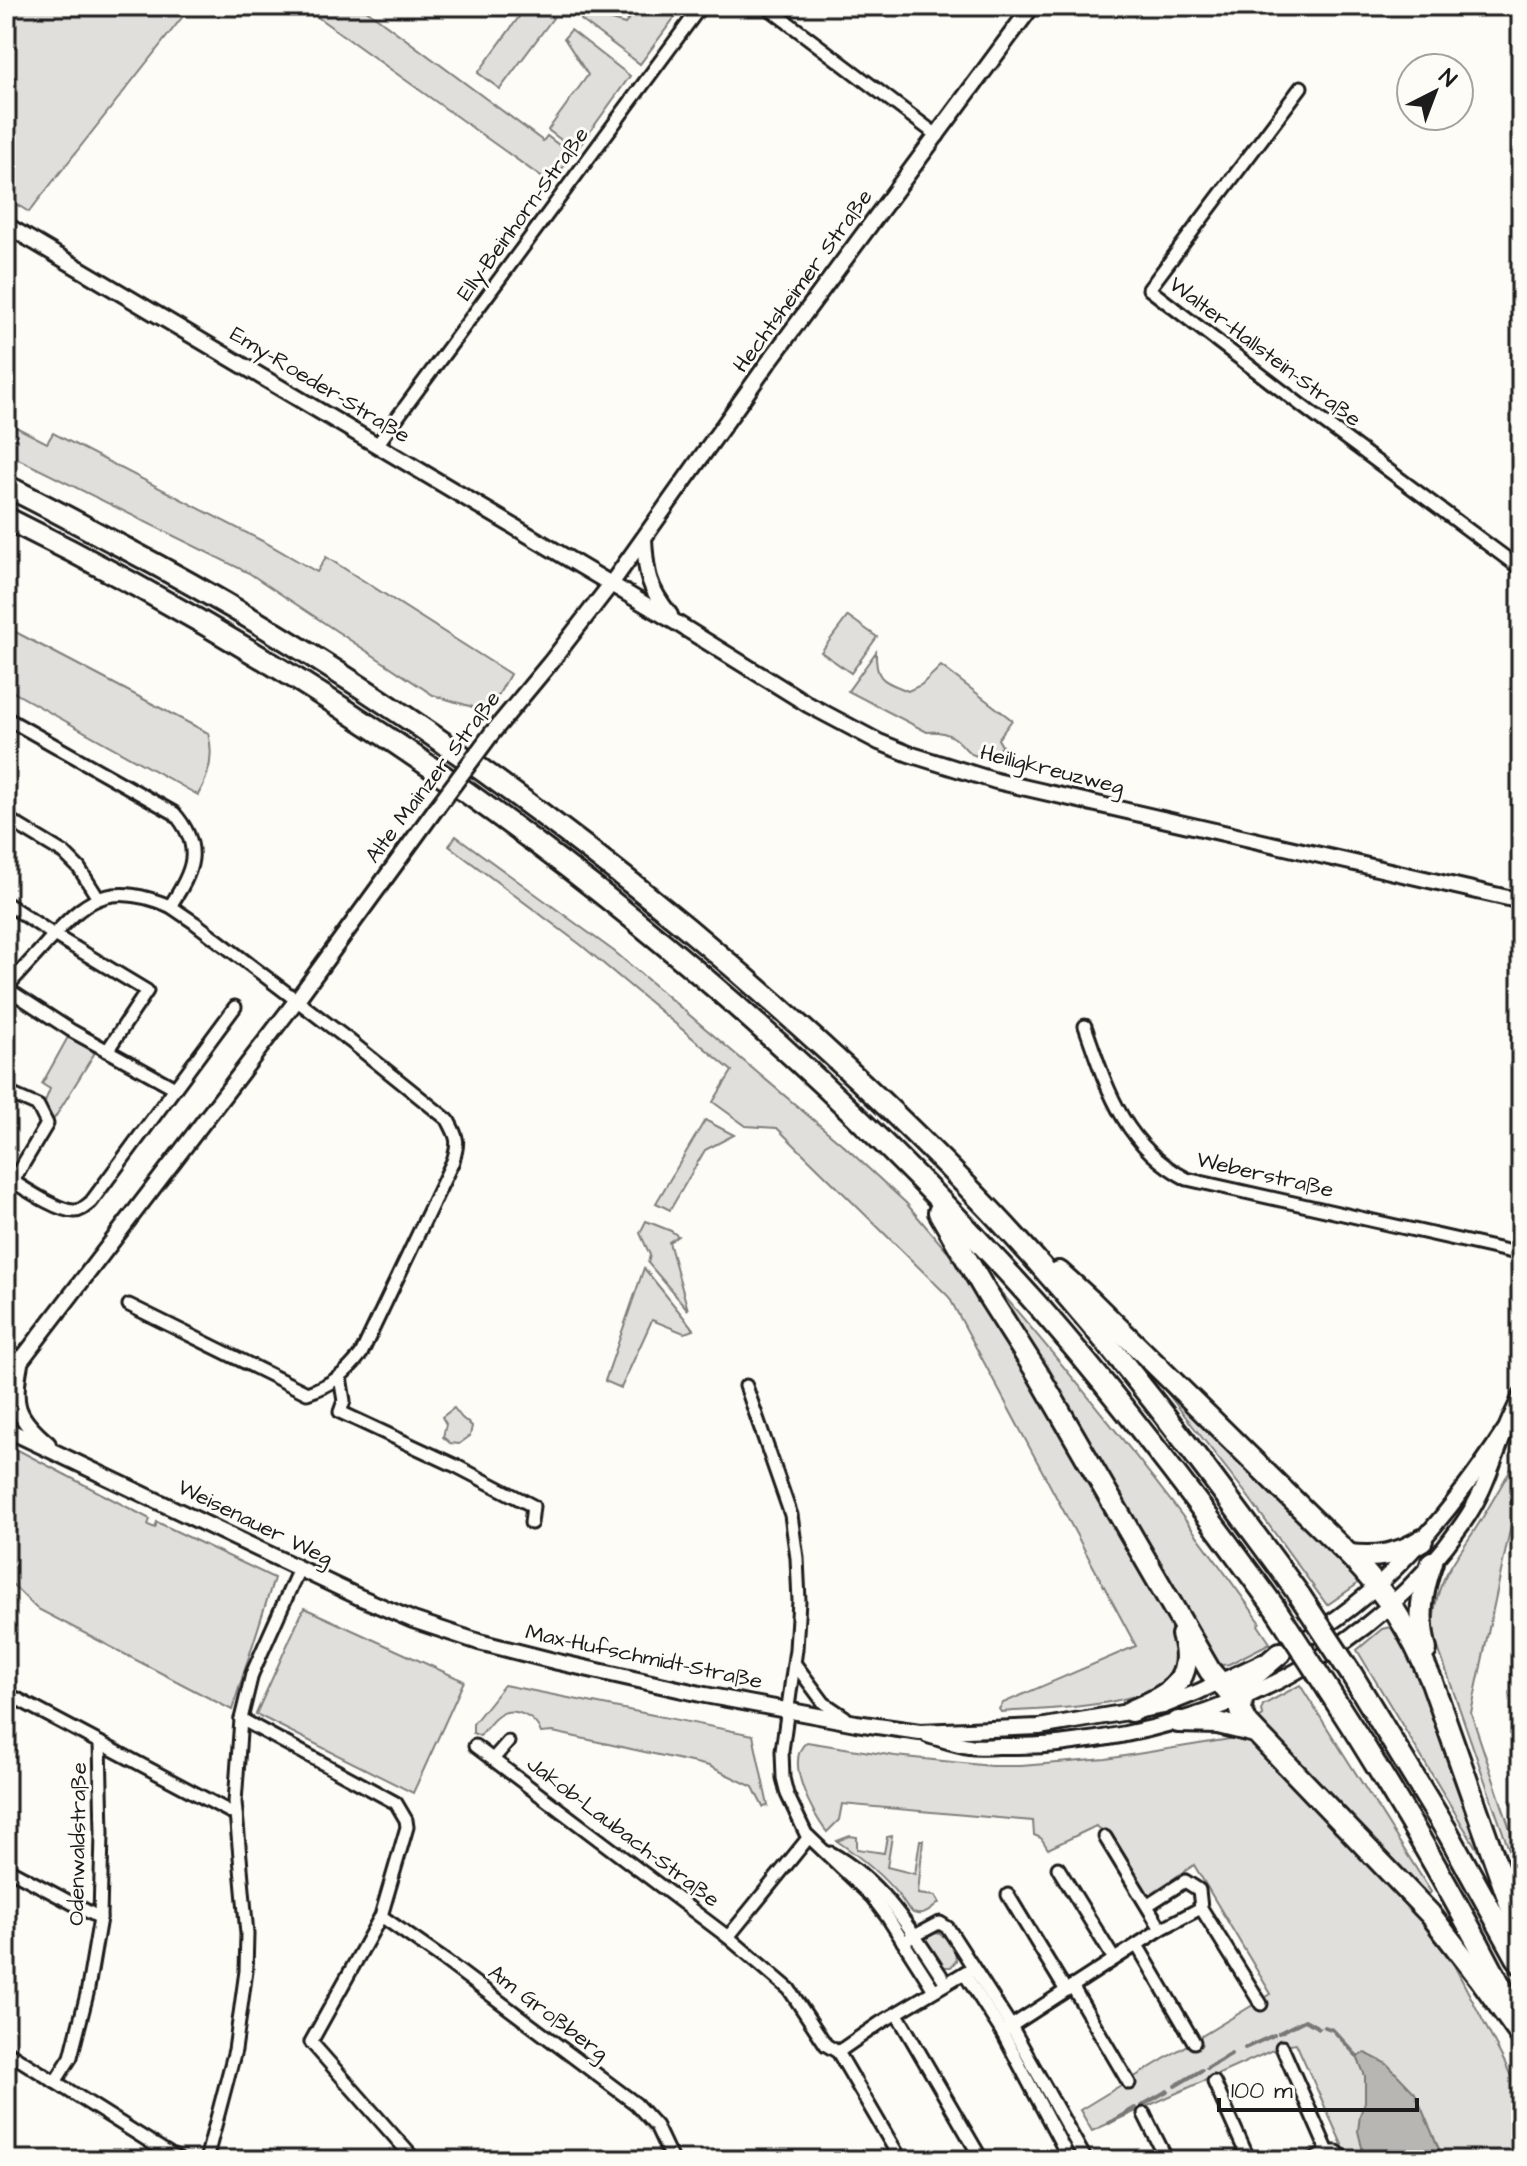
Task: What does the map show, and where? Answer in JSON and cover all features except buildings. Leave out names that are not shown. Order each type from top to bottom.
[{"type":"highway","points":[[6,486],[168,571],[268,628],[433,735],[540,812],[611,866],[753,984],[843,1065],[992,1213],[1091,1301],[1349,1555],[1391,1604],[1417,1645],[1432,1682],[1518,1926],[1521,1965]]},
{"type":"highway","points":[[6,518],[156,595],[249,650],[359,719],[521,830],[734,1002],[821,1081],[917,1176],[1044,1313],[1113,1396],[1217,1528],[1277,1611],[1423,1840],[1521,2025]]},
{"type":"highway","points":[[917,1176],[1038,1374],[1174,1612],[1218,1682],[1241,1699]]},
{"type":"highway","points":[[992,1213],[1145,1389],[1300,1596],[1448,1833],[1521,1965]]},
{"type":"highway","points":[[1349,1555],[1392,1554],[1422,1540]]},
{"type":"highway","points":[[1432,1562],[1420,1613],[1432,1682]]},
{"type":"highway","points":[[1131,1711],[1163,1697],[1182,1677],[1186,1651],[1174,1612]]},
{"type":"highway","points":[[1280,1653],[1245,1682],[1242,1687],[1242,1714],[1255,1732],[1430,1914],[1521,2036]]},
{"type":"highway","points":[[1178,1722],[1218,1723],[1255,1732]]},
{"type":"street","name":"Elly-Beinhorn-Straße","points":[[377,445],[701,6]]},
{"type":"street","points":[[766,6],[938,136]]},
{"type":"street","name":"Hechtsheimer Straße","points":[[611,584],[768,363],[1032,6]]},
{"type":"street","name":"Walter-Hallstein-Straße","points":[[1301,87],[1149,289],[1521,569]]},
{"type":"street","name":"Emy-Roeder-Straße","points":[[6,225],[611,584]]},
{"type":"street","points":[[644,539],[645,561],[653,592],[675,622]]},
{"type":"street","name":"Heiligkreuzweg","points":[[611,584],[833,719],[909,754],[996,781],[1521,901]]},
{"type":"street","name":"Alte Mainzer Straße","points":[[6,1380],[296,1001],[492,733],[611,584]]},
{"type":"street","points":[[8,723],[174,813],[182,822],[189,833],[192,861],[190,871],[170,906]]},
{"type":"street","points":[[6,818],[64,853],[79,868],[98,898]]},
{"type":"street","points":[[129,1305],[307,1393],[322,1389],[349,1371],[361,1354],[458,1147],[457,1136],[448,1120],[195,923],[170,906],[148,897],[125,894],[98,898],[69,917],[6,988],[72,1031],[175,1088]]},
{"type":"street","points":[[6,903],[147,991],[107,1051]]},
{"type":"street","points":[[6,1092],[38,1106],[47,1124],[9,1179],[63,1209],[78,1211],[91,1202],[235,1007]]},
{"type":"street","name":"Weberstraße","points":[[1085,1026],[1120,1115],[1142,1145],[1176,1174],[1520,1254]]},
{"type":"street","points":[[6,1351],[21,1359],[16,1396],[18,1410],[35,1433],[60,1454]]},
{"type":"street","points":[[340,1377],[344,1401],[340,1412],[533,1506],[531,1523]]},
{"type":"street","name":"Max-Hufschmidt-Straße","points":[[746,1386],[791,1515],[797,1558],[799,1601],[789,1711]]},
{"type":"street","name":"Max-Hufschmidt-Straße","points":[[490,1646],[789,1711],[920,1732],[973,1747],[1025,1746],[1124,1736],[1178,1722],[1241,1699],[1283,1679],[1327,1653],[1391,1604],[1432,1562],[1464,1522],[1491,1472],[1521,1396]]},
{"type":"street","name":"Weisenauer Weg","points":[[6,1429],[299,1569],[413,1620],[490,1646]]},
{"type":"street","name":"Max-Hufschmidt-Straße","points":[[920,1732],[1039,1727],[1163,1706],[1280,1653],[1321,1629],[1377,1585],[1422,1540],[1459,1496],[1505,1430]]},
{"type":"street","points":[[206,2160],[235,2050],[246,1971],[247,1934],[235,1802],[241,1719],[252,1674],[299,1569]]},
{"type":"street","name":"Max-Hufschmidt-Straße","points":[[794,1663],[832,1711],[856,1723]]},
{"type":"street","points":[[6,1693],[236,1815]]},
{"type":"street","points":[[789,1711],[782,1751],[783,1778],[800,1823],[809,1837],[872,1897],[934,1990]]},
{"type":"street","points":[[241,1719],[396,1803],[406,1820],[407,1827],[381,1916],[311,2042],[415,2160]]},
{"type":"street","name":"Jakob-Laubach-Straße","points":[[493,1759],[508,1742]]},
{"type":"street","name":"Odenwaldstraße","points":[[55,2082],[71,2057],[87,1994],[100,1918],[100,1743]]},
{"type":"street","name":"Jakob-Laubach-Straße","points":[[475,1746],[728,1937],[789,1989],[826,2045],[838,2052],[901,2160]]},
{"type":"street","name":"Jakob-Laubach-Straße","points":[[728,1937],[809,1837]]},
{"type":"street","points":[[1105,1837],[1161,1929]]},
{"type":"street","points":[[821,1848],[846,1862],[871,1882],[915,1936],[946,1983]]},
{"type":"street","points":[[6,1868],[100,1918]]},
{"type":"street","points":[[1058,1868],[1114,1959]]},
{"type":"street","points":[[1148,1905],[1185,1881],[1199,1890],[1201,1908],[1261,2004]]},
{"type":"street","points":[[1008,1895],[1129,2083]]},
{"type":"street","points":[[1006,2029],[1161,1929],[1201,1908]]},
{"type":"street","name":"Am Großberg","points":[[381,1916],[636,2104],[656,2126],[672,2160]]},
{"type":"street","points":[[903,1942],[937,1924],[945,1925],[969,1970],[1071,2130],[1086,2160]]},
{"type":"street","points":[[1137,1945],[1194,2042]]},
{"type":"street","points":[[838,2052],[969,1970]]},
{"type":"street","points":[[897,2014],[982,2160]]},
{"type":"street","points":[[1006,2029],[1070,2160]]},
{"type":"street","points":[[1282,2047],[1328,2152]]},
{"type":"street","points":[[6,2051],[179,2160]]},
{"type":"street","points":[[1214,2082],[1249,2160]]},
{"type":"street","points":[[1144,2114],[1167,2160]]},
{"type":"street","points":[[1058,2138],[1071,2130]]},
{"type":"street","points":[[1312,2160],[1328,2152],[1337,2152],[1346,2160]]},
{"type":"shaded area","points":[[6,6],[191,6],[29,212],[6,198]]},
{"type":"shaded area","points":[[302,6],[361,6],[543,141],[547,136],[572,155],[551,184]]},
{"type":"shaded area","points":[[527,6],[537,6],[553,18],[500,89],[478,73]]},
{"type":"shaded area","points":[[639,6],[683,6],[640,64],[581,20],[584,12],[625,24]]},
{"type":"shaded area","points":[[571,30],[630,76],[576,151],[548,130],[588,75],[564,38]]},
{"type":"shaded area","points":[[6,422],[47,443],[53,433],[317,572],[326,557],[510,674],[489,712],[433,695],[249,573],[6,453]]},
{"type":"shaded area","points":[[848,616],[877,637],[851,673],[821,652]]},
{"type":"shaded area","points":[[6,627],[208,733],[210,765],[198,795],[6,688]]},
{"type":"shaded area","points":[[876,652],[877,669],[883,679],[908,691],[921,685],[941,666],[1012,720],[998,739],[1002,746],[993,753],[975,755],[950,735],[927,732],[848,691]]},
{"type":"shaded area","points":[[456,836],[615,952],[843,1145],[906,1203],[957,1263],[1000,1325],[1172,1624],[1178,1660],[1174,1672],[1162,1684],[1120,1700],[1068,1708],[1001,1712],[999,1709],[1003,1703],[1136,1646],[949,1297],[777,1128],[746,1126],[713,1102],[732,1071],[581,945],[449,846]]},
{"type":"shaded area","points":[[68,1037],[93,1050],[94,1054],[54,1119],[42,1109],[50,1089],[42,1084]]},
{"type":"shaded area","points":[[705,1120],[734,1135],[705,1150],[670,1210],[656,1203]]},
{"type":"shaded area","points":[[646,1221],[678,1236],[669,1242],[688,1310],[648,1263],[650,1255],[640,1233]]},
{"type":"shaded area","points":[[644,1268],[694,1330],[684,1333],[652,1320],[621,1388],[605,1381]]},
{"type":"shaded area","points":[[988,1277],[1162,1489],[1260,1622],[1258,1625],[1270,1643],[1229,1664],[1214,1663]]},
{"type":"shaded area","points":[[1138,1356],[1359,1573],[1355,1577],[1358,1581],[1356,1585],[1327,1605],[1244,1491]]},
{"type":"shaded area","points":[[454,1408],[472,1426],[470,1436],[459,1444],[450,1443],[443,1437],[446,1424],[442,1417]]},
{"type":"shaded area","points":[[6,1447],[18,1450],[150,1519],[148,1525],[155,1528],[157,1522],[274,1578],[232,1710],[36,1608],[6,1578]]},
{"type":"shaded area","points":[[1519,1467],[1521,1478],[1471,1713],[1521,1862],[1521,1884],[1427,1616],[1434,1617],[1439,1592],[1449,1570],[1511,1469]]},
{"type":"shaded area","points":[[304,1608],[464,1681],[413,1793],[256,1714]]},
{"type":"shaded area","points":[[1399,1625],[1484,1861],[1357,1650],[1382,1629]]},
{"type":"shaded area","points":[[504,1685],[753,1735],[768,1806],[763,1807],[753,1787],[709,1766],[553,1732],[541,1733],[534,1722],[517,1712],[498,1716],[480,1736],[473,1733],[473,1724]]},
{"type":"shaded area","points":[[1300,1685],[1431,1892],[1427,1897],[1257,1720],[1263,1716],[1263,1705]]},
{"type":"shaded area","points":[[1242,1737],[1258,1748],[1418,1909],[1442,1942],[1521,2099],[1521,2160],[1349,2160],[1296,2043],[1284,2045],[1092,2131],[1080,2110],[1271,1994],[1194,1865],[1146,1897],[1107,1834],[1096,1826],[1048,1849],[1041,1838],[1034,1835],[1033,1821],[842,1804],[839,1820],[827,1832],[808,1801],[798,1761],[800,1750],[807,1742],[895,1756],[1021,1766],[1106,1759]]},
{"type":"shaded area","points":[[892,1836],[887,1867],[915,1874],[920,1840],[923,1840],[918,1894],[935,1896],[939,1903],[923,1914],[911,1912],[878,1874],[837,1841],[857,1837],[857,1849],[884,1853],[887,1837]]},
{"type":"shaded area","points":[[937,1933],[953,1947],[956,1961],[951,1967],[943,1967],[924,1939]]},
{"type":"shaded area","points":[[1365,2053],[1387,2064],[1415,2093],[1441,2160],[1365,2160],[1358,2131],[1365,2102],[1365,2076],[1357,2056]]},
{"type":"waterway","points":[[1279,2033],[1305,2020],[1319,2028]]},
{"type":"waterway","points":[[1325,2027],[1333,2030],[1357,2056]]},
{"type":"waterway","points":[[1245,2048],[1274,2035]]},
{"type":"waterway","points":[[1207,2068],[1231,2054]]},
{"type":"waterway","points":[[1175,2086],[1202,2070]]},
{"type":"waterway","points":[[1141,2106],[1167,2091]]},
{"type":"waterway","points":[[1109,2123],[1135,2108]]}]
